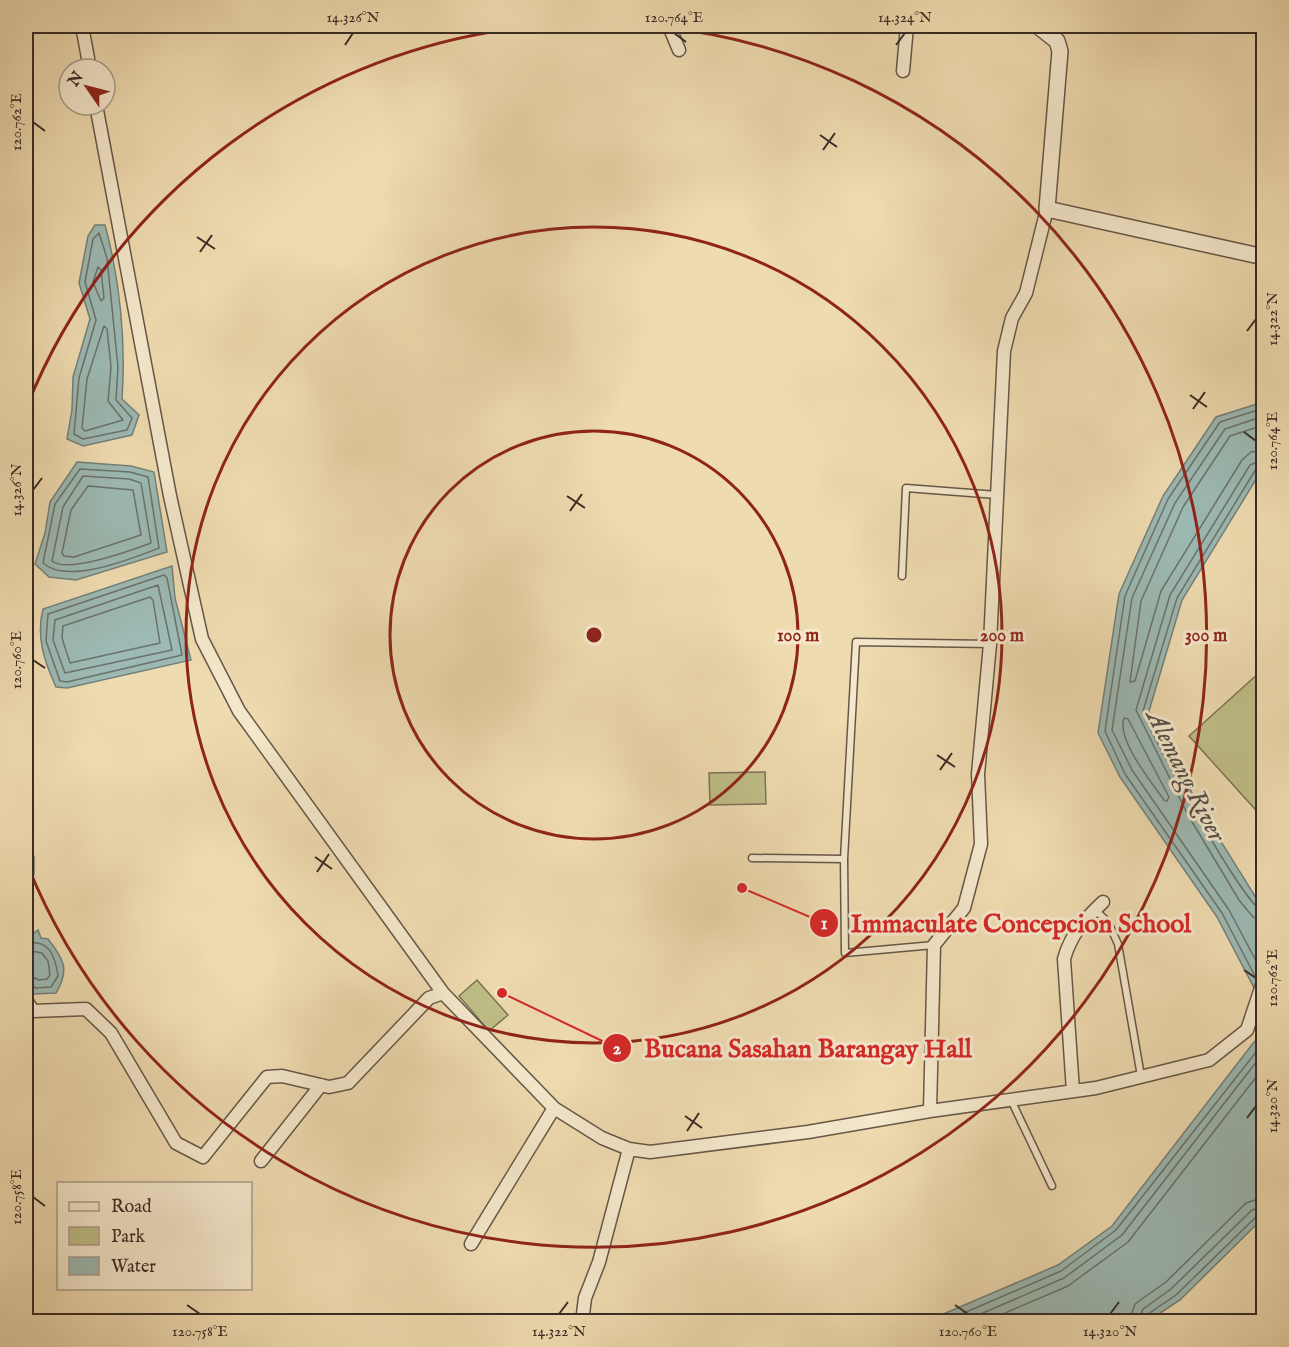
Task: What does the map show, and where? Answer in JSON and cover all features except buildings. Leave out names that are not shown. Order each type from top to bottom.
[{"type":"street","points":[[81,26],[87,57]]},
{"type":"street","points":[[669,26],[679,50]]},
{"type":"street","points":[[903,71],[907,26]]},
{"type":"street","points":[[930,1111],[934,945],[964,908],[981,844],[978,774],[990,644],[1004,351],[1012,318],[1026,293],[1047,209],[1060,51],[1057,41],[1038,26]]},
{"type":"street","points":[[98,117],[170,496],[202,639],[239,711],[442,993],[554,1108],[602,1138],[628,1149],[650,1152],[797,1133],[1073,1091],[1209,1060],[1247,1030],[1263,979]]},
{"type":"street","points":[[1047,209],[1263,257]]},
{"type":"street","points":[[1073,1091],[1064,959],[1068,944],[1080,924],[1099,906]]},
{"type":"street","points":[[26,1000],[33,1011],[86,1008],[111,1033],[176,1143],[203,1157],[267,1077],[282,1076],[329,1087],[348,1083],[429,998],[442,993]]},
{"type":"street","points":[[261,1161],[321,1085]]},
{"type":"street","points":[[471,1244],[554,1108]]},
{"type":"street","points":[[582,1322],[585,1298],[600,1262],[628,1149]]},
{"type":"lane","points":[[902,576],[906,488],[998,495]]},
{"type":"lane","points":[[934,945],[845,953],[843,859],[856,642],[990,644]]},
{"type":"lane","points":[[752,858],[843,859]]},
{"type":"lane","points":[[1099,906],[1118,944],[1141,1077]]},
{"type":"lane","points":[[1011,1100],[1052,1186]]},
{"type":"green space","points":[[1260,672],[1264,676],[1263,818],[1189,736]]},
{"type":"green space","points":[[765,772],[766,804],[710,805],[709,773]]},
{"type":"green space","points":[[477,980],[508,1015],[489,1031],[459,996]]},
{"type":"water","points":[[95,225],[105,225],[115,267],[122,333],[122,399],[139,415],[132,435],[83,446],[67,439],[72,410],[73,377],[90,319],[79,283],[88,236]]},
{"type":"water","points":[[1263,402],[1263,468],[1182,600],[1149,711],[1200,808],[1263,909],[1263,1005],[1217,917],[1120,777],[1098,733],[1119,594],[1163,496],[1216,417]]},
{"type":"water","points":[[77,462],[131,466],[154,472],[167,552],[76,580],[49,577],[35,564],[45,533],[50,502]]},
{"type":"water","points":[[172,566],[175,598],[191,660],[67,688],[56,687],[42,648],[40,629],[43,609]]},
{"type":"water","points":[[26,850],[34,856],[34,874],[26,893]]},
{"type":"water","points":[[38,930],[41,938],[48,939],[54,946],[63,965],[63,978],[56,993],[33,994],[27,986],[26,939]]},
{"type":"water","points":[[1263,1035],[1263,1218],[1180,1300],[1148,1321],[927,1321],[1058,1265],[1112,1226],[1254,1042]]},
{"type":"place","name":"Immaculate Concepcion School","points":[[742,888]]},
{"type":"place","name":"Bucana Sasahan Barangay Hall","points":[[502,993]]},
{"type":"water label","name":"Alemang River","points":[[1187,775]]}]
